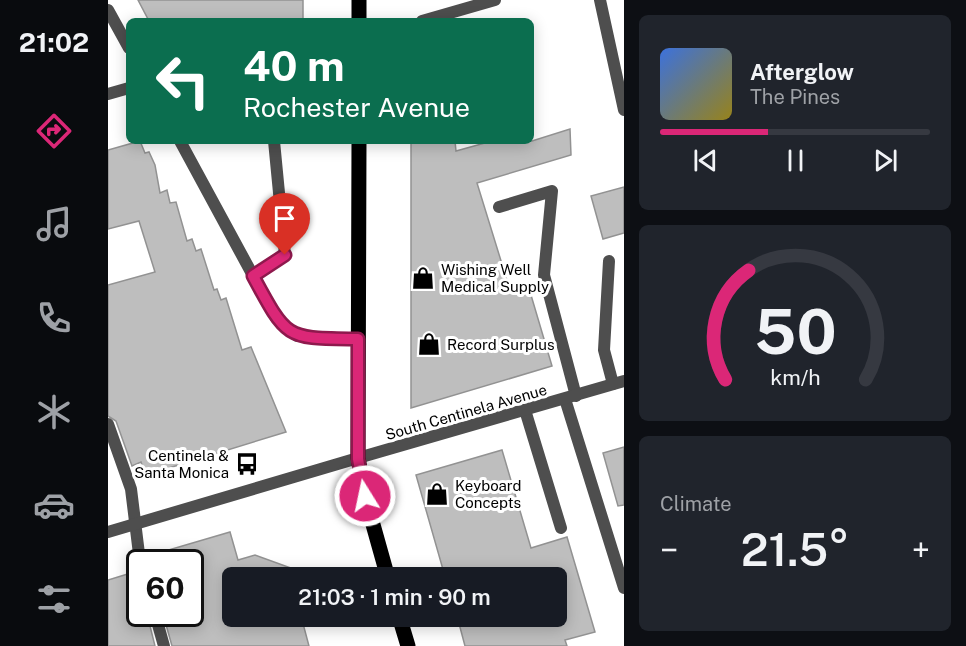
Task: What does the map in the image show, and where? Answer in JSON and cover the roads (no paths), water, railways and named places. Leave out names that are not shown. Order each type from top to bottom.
[{"type":"main road","points":[[359,0],[359,18]]},
{"type":"main road","points":[[359,144],[358,459],[365,496],[385,567]]},
{"type":"main road","points":[[402,627],[408,646]]},
{"type":"street","points":[[432,18],[495,0]]},
{"type":"street","points":[[600,0],[624,110]]},
{"type":"street","points":[[108,10],[126,43]]},
{"type":"street","points":[[108,94],[126,89]]},
{"type":"street","points":[[182,144],[276,318],[297,336],[358,339]]},
{"type":"street","points":[[253,276],[285,255],[274,144]]},
{"type":"street","points":[[499,207],[552,191],[544,275],[570,397],[624,588]]},
{"type":"street","points":[[609,261],[604,350],[618,383]]},
{"type":"street","name":"South Centinela Avenue","points":[[108,532],[618,383]]},
{"type":"street","points":[[525,410],[561,528]]},
{"type":"street","points":[[108,424],[131,489],[138,549]]},
{"type":"street","points":[[159,627],[164,646]]},
{"type":"place","name":"Wishing Well Medical Supply","points":[[423,278]]},
{"type":"place","name":"Record Surplus","points":[[429,344]]},
{"type":"place","name":"Centinela & Santa Monica","points":[[247,464]]},
{"type":"place","name":"Keyboard Concepts","points":[[437,494]]}]
